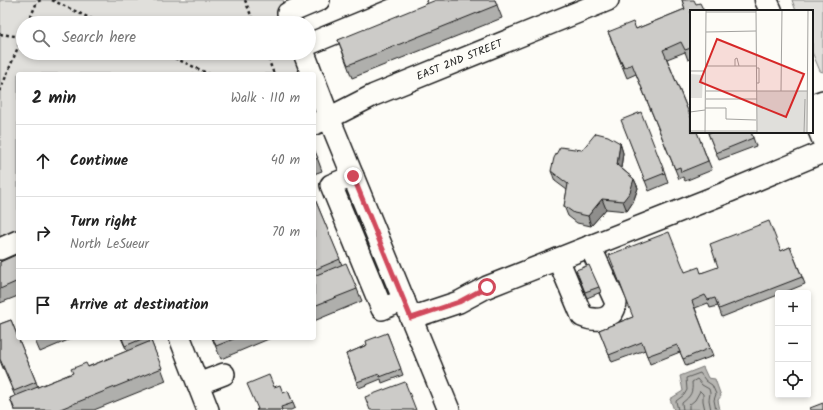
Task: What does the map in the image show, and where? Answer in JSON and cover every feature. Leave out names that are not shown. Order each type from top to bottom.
[{"type":"main road","points":[[766,0],[771,10]]},
{"type":"main road","points":[[813,114],[823,139]]},
{"type":"street","points":[[288,12],[319,0]]},
{"type":"street","points":[[316,41],[416,0]]},
{"type":"street","name":"EAST 2ND STREET","points":[[321,121],[374,96],[608,0]]},
{"type":"street","points":[[307,60],[311,72]]},
{"type":"street","points":[[316,91],[321,121],[353,176],[449,410]]},
{"type":"street","points":[[813,105],[823,101]]},
{"type":"street","points":[[353,176],[331,185],[382,309],[408,309],[459,302],[487,287],[730,191],[823,152]]},
{"type":"street","points":[[0,249],[16,242]]},
{"type":"street","points":[[558,259],[582,316],[600,320],[609,316],[615,309],[616,303],[590,246]]},
{"type":"street","points":[[181,340],[208,410]]},
{"type":"street","points":[[198,384],[224,374]]},
{"type":"path","points":[[31,16],[37,2],[40,0]]},
{"type":"path","points":[[52,0],[85,16]]},
{"type":"path","points":[[245,0],[251,16]]},
{"type":"path","points":[[0,34],[16,35]]},
{"type":"path","points":[[0,91],[16,53]]},
{"type":"path","points":[[179,60],[205,72]]},
{"type":"path","points":[[269,60],[273,72]]},
{"type":"shaded area","points":[[0,0],[283,0],[289,16],[16,16],[16,60],[307,60],[311,72],[16,72],[16,242],[0,249]]},
{"type":"shaded area","points":[[792,0],[823,0],[823,72],[820,71],[813,54],[813,10],[796,10]]},
{"type":"water","points":[[703,367],[708,378],[715,379],[721,396],[718,400],[720,410],[674,410],[670,399],[683,391],[680,376]]},
{"type":"building","points":[[436,0],[495,0],[497,5],[348,65],[338,40]]},
{"type":"building","points":[[682,0],[694,0],[696,4],[700,3],[704,10],[690,10],[690,48],[685,50],[681,42],[663,50],[690,116],[690,133],[697,133],[708,161],[681,172],[680,167],[675,169],[632,64],[624,68],[608,32],[633,22],[636,29],[685,9]]},
{"type":"building","points":[[641,112],[665,173],[645,181],[621,120]]},
{"type":"building","points":[[596,133],[608,136],[620,143],[617,165],[634,179],[630,192],[623,201],[602,199],[588,216],[574,213],[564,206],[568,184],[551,171],[554,158],[560,147],[582,150]]},
{"type":"building","points":[[708,133],[751,133],[753,138],[716,153]]},
{"type":"building","points":[[316,202],[340,259],[316,269]]},
{"type":"building","points":[[769,221],[781,251],[790,247],[802,277],[719,309],[715,298],[708,300],[705,295],[692,301],[710,348],[683,359],[677,345],[647,356],[642,342],[609,355],[599,330],[633,317],[609,255],[669,232],[685,272],[699,267],[701,273],[718,267],[710,244]]},
{"type":"building","points":[[16,255],[16,282],[0,289],[0,262]]},
{"type":"building","points":[[346,263],[357,289],[316,305],[316,275]]},
{"type":"building","points":[[589,265],[599,287],[585,292],[576,270]]},
{"type":"building","points":[[11,320],[16,332],[16,340],[19,340],[36,382],[14,391],[0,359],[0,324]]},
{"type":"building","points":[[387,333],[401,369],[380,377],[379,374],[357,382],[346,354],[367,345],[366,341]]},
{"type":"building","points":[[123,340],[139,340],[125,346]]},
{"type":"building","points":[[214,340],[231,340],[216,346]]},
{"type":"building","points":[[151,341],[162,368],[58,410],[15,410],[10,398],[73,373],[71,369],[86,363],[88,367]]},
{"type":"building","points":[[269,375],[274,387],[280,385],[283,393],[288,391],[293,403],[281,407],[282,410],[256,410],[258,409],[247,384]]},
{"type":"building","points":[[405,382],[416,410],[370,410],[365,397]]},
{"type":"building","points":[[823,403],[823,410],[811,410],[810,408]]},
{"type":"route","points":[[353,176],[411,318],[459,302],[487,287]]}]
